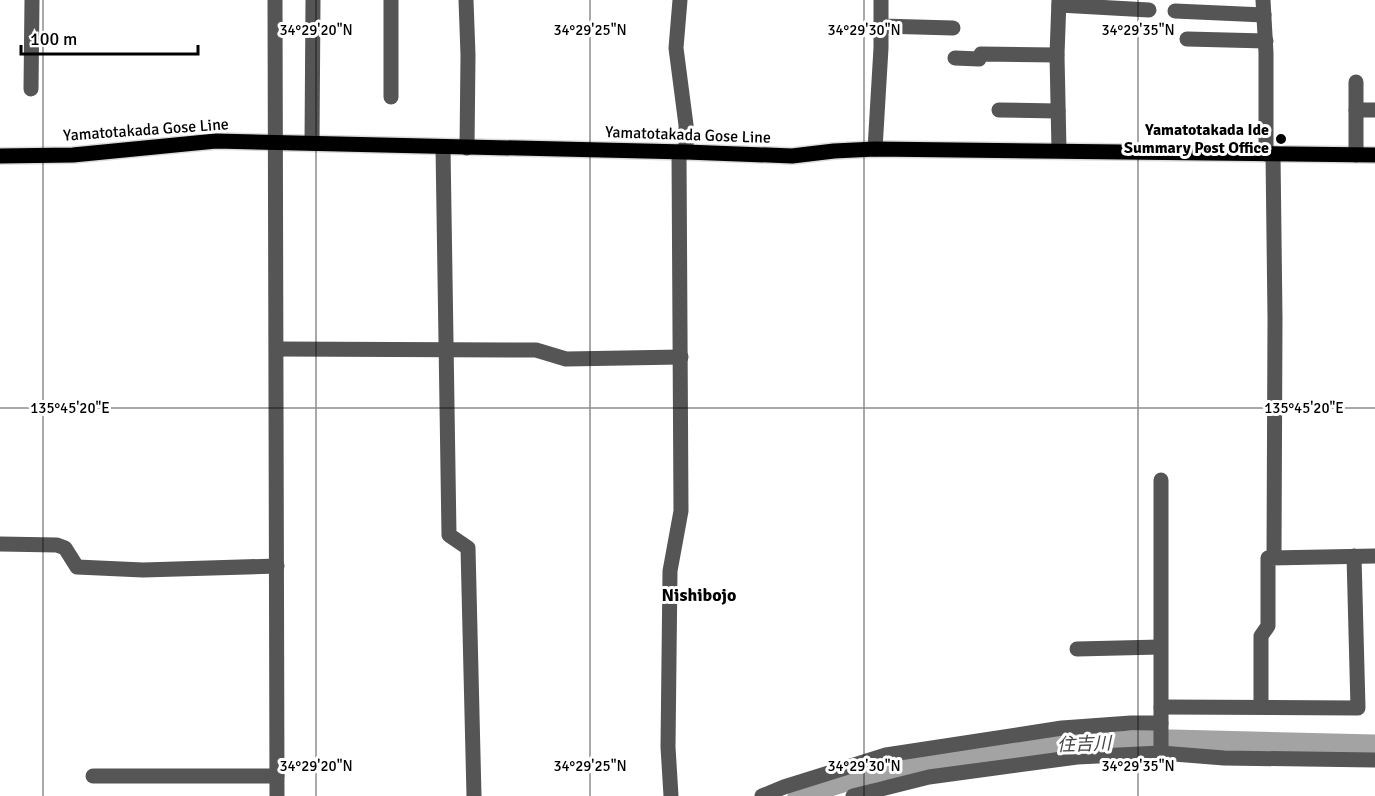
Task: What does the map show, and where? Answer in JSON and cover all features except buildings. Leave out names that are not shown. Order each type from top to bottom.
[{"type":"main road","name":"Yamatotakada Gose Line","points":[[0,156],[64,155],[187,143],[274,142],[792,156],[875,149],[1375,155]]},
{"type":"street","points":[[31,89],[32,0]]},
{"type":"street","points":[[275,0],[277,796]]},
{"type":"street","points":[[312,143],[313,0]]},
{"type":"street","points":[[391,0],[391,97]]},
{"type":"street","points":[[466,0],[467,148]]},
{"type":"street","points":[[671,796],[668,747],[670,571],[681,511],[683,152],[686,125],[676,48],[680,0]]},
{"type":"street","points":[[875,149],[881,0]]},
{"type":"street","points":[[1059,150],[1057,55],[1059,3],[1149,10]]},
{"type":"street","points":[[1174,11],[1263,8],[1270,154],[1274,557]]},
{"type":"street","points":[[881,26],[953,28]]},
{"type":"street","points":[[1187,39],[1266,41]]},
{"type":"street","points":[[955,58],[979,59],[981,54],[1057,55]]},
{"type":"street","points":[[1356,82],[1356,154]]},
{"type":"street","points":[[999,110],[1058,111]]},
{"type":"street","points":[[1356,110],[1375,110]]},
{"type":"street","points":[[443,147],[449,535],[468,548],[474,796]]},
{"type":"street","points":[[277,349],[536,350],[566,359],[681,357]]},
{"type":"street","points":[[1161,480],[1161,753]]},
{"type":"street","points":[[0,544],[57,545],[65,548],[77,567],[144,570],[277,566]]},
{"type":"street","points":[[1161,707],[1358,708],[1354,556]]},
{"type":"street","points":[[1260,706],[1261,636],[1268,626],[1268,558],[1375,556]]},
{"type":"street","points":[[1077,649],[1160,647]]},
{"type":"street","points":[[762,796],[886,755],[1062,728],[1161,723]]},
{"type":"street","points":[[853,796],[929,777],[1077,757],[1161,753],[1224,758],[1375,760]]},
{"type":"street","points":[[93,776],[277,776]]},
{"type":"waterway","name":"住吉川","points":[[798,796],[875,772],[1067,743],[1172,740],[1375,745]]},
{"type":"place","name":"Yamatotakada Ide Summary Post Office","points":[[1281,139]]},
{"type":"district","name":"Nishibojo","points":[[699,595]]}]
